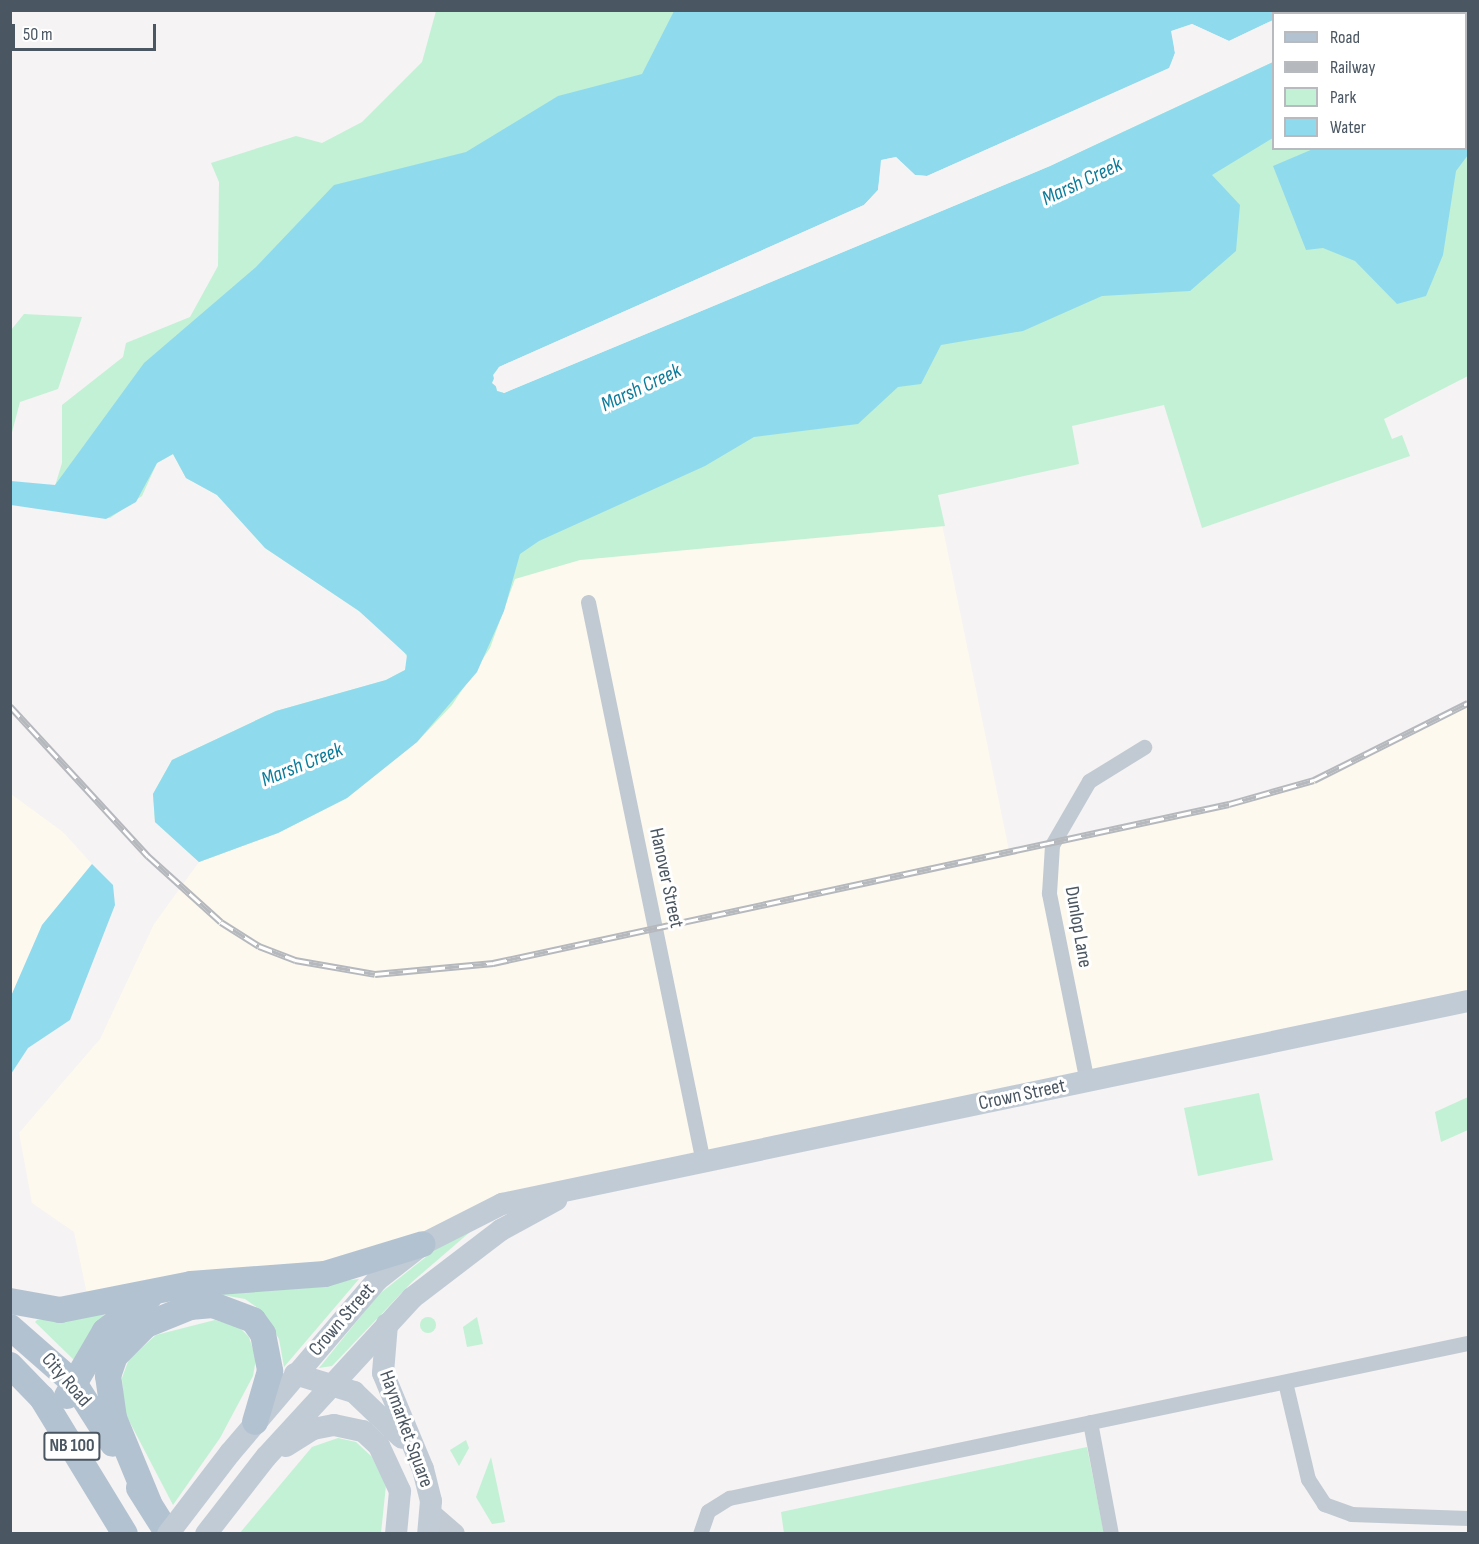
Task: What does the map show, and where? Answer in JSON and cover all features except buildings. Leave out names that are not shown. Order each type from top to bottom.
[{"type":"main road","name":"Crown Street","points":[[168,1533],[255,1422],[377,1280],[423,1244],[502,1204],[1468,1001]]},
{"type":"main road","name":"Crown Street","points":[[206,1533],[266,1457],[387,1324],[472,1250],[576,1189]]},
{"type":"main road","points":[[10,1301],[60,1310],[165,1288],[325,1274],[423,1244]]},
{"type":"main road","points":[[58,1425],[74,1383],[116,1319],[165,1288]]},
{"type":"main road","points":[[149,1503],[114,1418],[108,1376],[115,1356],[146,1325],[190,1307],[213,1305],[253,1320],[263,1334],[270,1371],[255,1422]]},
{"type":"main road","name":"Haymarket Square","points":[[387,1324],[383,1373],[414,1450],[429,1523]]},
{"type":"main road","name":"City Road","points":[[10,1327],[74,1383],[168,1533]]},
{"type":"main road","name":"City Road","points":[[10,1365],[58,1425],[125,1533]]},
{"type":"main road","points":[[295,1374],[332,1383],[359,1395],[414,1450]]},
{"type":"main road","name":"Haymarket Square","points":[[266,1457],[313,1429],[334,1425],[363,1431],[379,1446],[400,1491],[396,1533]]},
{"type":"street","name":"Hanover Street","points":[[588,602],[703,1162]]},
{"type":"street","name":"Dunlop Lane","points":[[1087,1082],[1049,892],[1052,845],[1089,781],[1144,747]]},
{"type":"street","points":[[700,1533],[708,1511],[729,1498],[1468,1343]]},
{"type":"street","points":[[1285,1382],[1308,1479],[1324,1504],[1351,1514],[1468,1518]]},
{"type":"street","points":[[1090,1422],[1111,1533]]},
{"type":"street","points":[[429,1523],[455,1533]]},
{"type":"shaded area","points":[[942,524],[1010,855],[1314,780],[1468,703],[1468,1001],[576,1189],[423,1244],[89,1304],[74,1232],[32,1203],[19,1133],[100,1039],[154,924],[199,862],[278,833],[346,798],[417,742],[477,672],[514,579],[580,560]]},
{"type":"shaded area","points":[[11,794],[63,832],[92,864],[42,925],[11,996]]},
{"type":"green space","points":[[1401,10],[1468,11],[1468,376],[1384,419],[1392,439],[1402,435],[1410,456],[1202,528],[1164,405],[1072,426],[1079,464],[938,495],[945,526],[580,560],[515,579],[490,648],[452,705],[417,742],[347,798],[278,833],[199,862],[155,822],[153,794],[172,760],[276,711],[386,680],[405,670],[409,660],[401,647],[359,611],[265,548],[217,495],[186,478],[173,454],[157,463],[142,496],[110,518],[63,510],[55,486],[62,463],[62,405],[123,357],[126,343],[190,317],[218,266],[219,182],[211,163],[296,136],[322,143],[362,122],[422,62],[436,11],[1293,11],[1272,12],[1272,20],[1192,24],[905,164],[889,157],[499,367],[493,375],[497,391],[504,393],[1050,166],[1272,62],[1272,150],[1467,150],[1467,12],[1396,12]]},
{"type":"green space","points":[[24,314],[82,317],[58,389],[20,402],[11,436],[11,330]]},
{"type":"green space","points":[[1259,1093],[1273,1160],[1198,1176],[1184,1108]]},
{"type":"green space","points":[[1468,1097],[1468,1130],[1441,1142],[1435,1112]]},
{"type":"green space","points":[[470,1232],[412,1282],[332,1366],[319,1368],[378,1295],[441,1245]]},
{"type":"green space","points":[[359,1279],[284,1367],[279,1339],[262,1311],[245,1299],[217,1294]]},
{"type":"green space","points":[[106,1312],[74,1360],[35,1322],[37,1320]]},
{"type":"green space","points":[[425,1317],[431,1317],[436,1325],[434,1331],[425,1333],[420,1328],[420,1322]]},
{"type":"green space","points":[[477,1317],[483,1344],[467,1347],[463,1327]]},
{"type":"green space","points":[[215,1320],[239,1327],[249,1337],[256,1359],[253,1376],[220,1438],[173,1505],[124,1411],[122,1378],[129,1359],[156,1335]]},
{"type":"green space","points":[[338,1438],[356,1442],[372,1457],[386,1485],[381,1533],[239,1534],[312,1447]]},
{"type":"green space","points":[[466,1440],[469,1448],[459,1466],[450,1450]]},
{"type":"green space","points":[[1087,1447],[1104,1533],[784,1533],[781,1512]]},
{"type":"green space","points":[[491,1457],[505,1522],[492,1524],[476,1497]]},
{"type":"water","points":[[1401,10],[1468,11],[1468,52],[1467,12],[1397,12]]},
{"type":"water","name":"Marsh Creek","points":[[674,11],[1293,11],[1272,12],[1272,20],[1229,41],[1192,24],[1172,31],[1175,53],[1170,68],[927,176],[915,175],[896,157],[882,160],[878,190],[864,205],[499,367],[493,375],[497,391],[504,393],[1050,166],[1272,62],[1272,139],[1212,175],[1240,205],[1236,251],[1190,291],[1102,296],[1023,331],[941,345],[921,384],[898,387],[858,424],[754,437],[705,466],[539,541],[520,554],[504,611],[477,672],[417,742],[347,798],[278,833],[199,862],[155,822],[153,794],[172,760],[276,711],[386,680],[405,670],[407,655],[359,611],[265,548],[217,495],[186,478],[173,454],[157,463],[136,502],[106,519],[11,505],[11,481],[55,485],[144,363],[256,267],[334,185],[466,152],[558,96],[642,74]]},
{"type":"water","points":[[1467,138],[1468,155],[1456,171],[1443,255],[1426,296],[1397,304],[1355,261],[1323,248],[1306,250],[1273,166],[1311,150],[1467,150]]},
{"type":"water","points":[[92,864],[113,885],[115,905],[70,1020],[28,1048],[11,1074],[11,996],[42,925]]},
{"type":"pier","points":[[1272,20],[1229,44],[1192,27],[1175,33],[1178,53],[1171,70],[928,179],[914,178],[895,160],[883,163],[881,191],[866,207],[501,370],[495,382],[504,389],[1048,163],[1272,60],[1050,166],[504,393],[492,383],[499,367],[864,205],[878,190],[881,160],[896,157],[915,175],[927,176],[1169,68],[1175,53],[1171,31],[1192,24],[1229,41]]},
{"type":"railway","points":[[10,706],[148,856],[221,922],[259,946],[295,960],[375,974],[493,963],[1229,804],[1314,780],[1468,703]]}]
